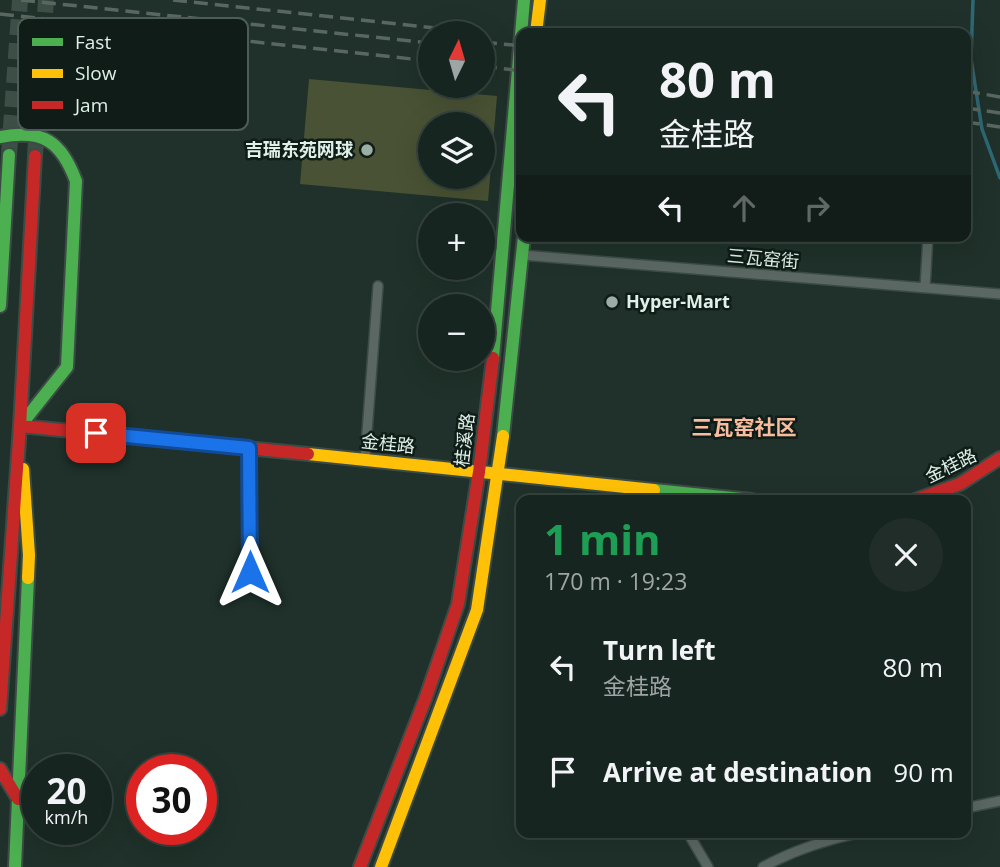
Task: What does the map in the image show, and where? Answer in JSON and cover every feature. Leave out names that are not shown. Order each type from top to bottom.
[{"type":"main road","name":"桂溪路","points":[[522,28],[524,0]]},
{"type":"main road","points":[[537,28],[540,0]]},
{"type":"main road","name":"桂溪路","points":[[360,867],[426,697],[458,604],[479,472],[497,326],[516,97]]},
{"type":"main road","points":[[0,137],[16,133],[37,135],[56,143],[69,161],[76,181],[67,367],[20,426],[29,555],[15,867]]},
{"type":"main road","points":[[0,306],[9,155]]},
{"type":"main road","points":[[0,709],[35,156]]},
{"type":"main road","points":[[382,867],[477,610],[499,474],[524,242]]},
{"type":"main road","name":"金桂路","points":[[20,426],[365,459],[667,495]]},
{"type":"main road","name":"金桂路","points":[[932,495],[988,468],[1000,458]]},
{"type":"main road","points":[[0,769],[19,799]]},
{"type":"street","points":[[925,288],[929,242]]},
{"type":"street","name":"三瓦窑街","points":[[523,255],[1000,294]]},
{"type":"street","points":[[365,459],[378,286]]},
{"type":"street","points":[[249,448],[250,572]]},
{"type":"street","points":[[971,807],[1000,801]]},
{"type":"street","points":[[691,838],[708,867]]},
{"type":"street","points":[[763,867],[835,838]]},
{"type":"green space","name":"吉瑞东苑网球","points":[[309,79],[418,89],[418,98],[497,96],[495,119],[495,112],[418,112],[418,189],[489,189],[488,201],[300,184]]},
{"type":"waterway","points":[[973,0],[971,59],[982,129],[1000,178]]},
{"type":"tunnel","points":[[19,18],[20,0]]},
{"type":"tunnel","points":[[45,18],[46,0]]},
{"type":"tunnel","points":[[9,155],[18,28]]},
{"type":"tunnel","points":[[35,156],[37,130]]},
{"type":"railway","points":[[21,0],[192,18]]},
{"type":"railway","points":[[173,0],[418,26]]},
{"type":"railway","points":[[0,14],[37,18]]},
{"type":"railway","points":[[248,24],[418,42]]},
{"type":"railway","points":[[248,41],[418,60]]},
{"type":"railway","points":[[495,43],[516,45]]},
{"type":"railway","points":[[495,68],[516,70]]},
{"type":"railway","points":[[971,92],[1000,97]]},
{"type":"railway","points":[[971,109],[1000,113]]},
{"type":"railway","points":[[971,123],[1000,127]]},
{"type":"traffic: fast","points":[[522,28],[524,0]]},
{"type":"traffic: fast","points":[[495,335],[516,92]]},
{"type":"traffic: fast","points":[[0,137],[28,135],[48,141],[64,156],[76,181],[67,367],[20,426]]},
{"type":"traffic: fast","points":[[0,306],[9,155]]},
{"type":"traffic: fast","points":[[503,436],[523,242]]},
{"type":"traffic: fast","points":[[654,490],[703,495]]},
{"type":"traffic: fast","points":[[15,867],[28,578]]},
{"type":"traffic: slow","points":[[537,28],[540,0]]},
{"type":"traffic: slow","points":[[381,867],[477,610],[503,436]]},
{"type":"traffic: slow","points":[[308,454],[654,490]]},
{"type":"traffic: slow","points":[[23,469],[28,578]]},
{"type":"traffic: jam","points":[[0,709],[35,156]]},
{"type":"traffic: jam","points":[[360,867],[426,697],[458,604],[491,371]]},
{"type":"traffic: jam","points":[[20,426],[308,454]]},
{"type":"traffic: jam","points":[[929,495],[960,484],[1000,458]]},
{"type":"traffic: jam","points":[[0,769],[18,799]]},
{"type":"place","name":"吉瑞东苑网球","points":[[367,150]]},
{"type":"place","name":"Hyper-Mart","points":[[612,302]]},
{"type":"district","name":"三瓦窑社区","points":[[744,428]]},
{"type":"route","points":[[96,433],[249,448],[250,572]]}]
